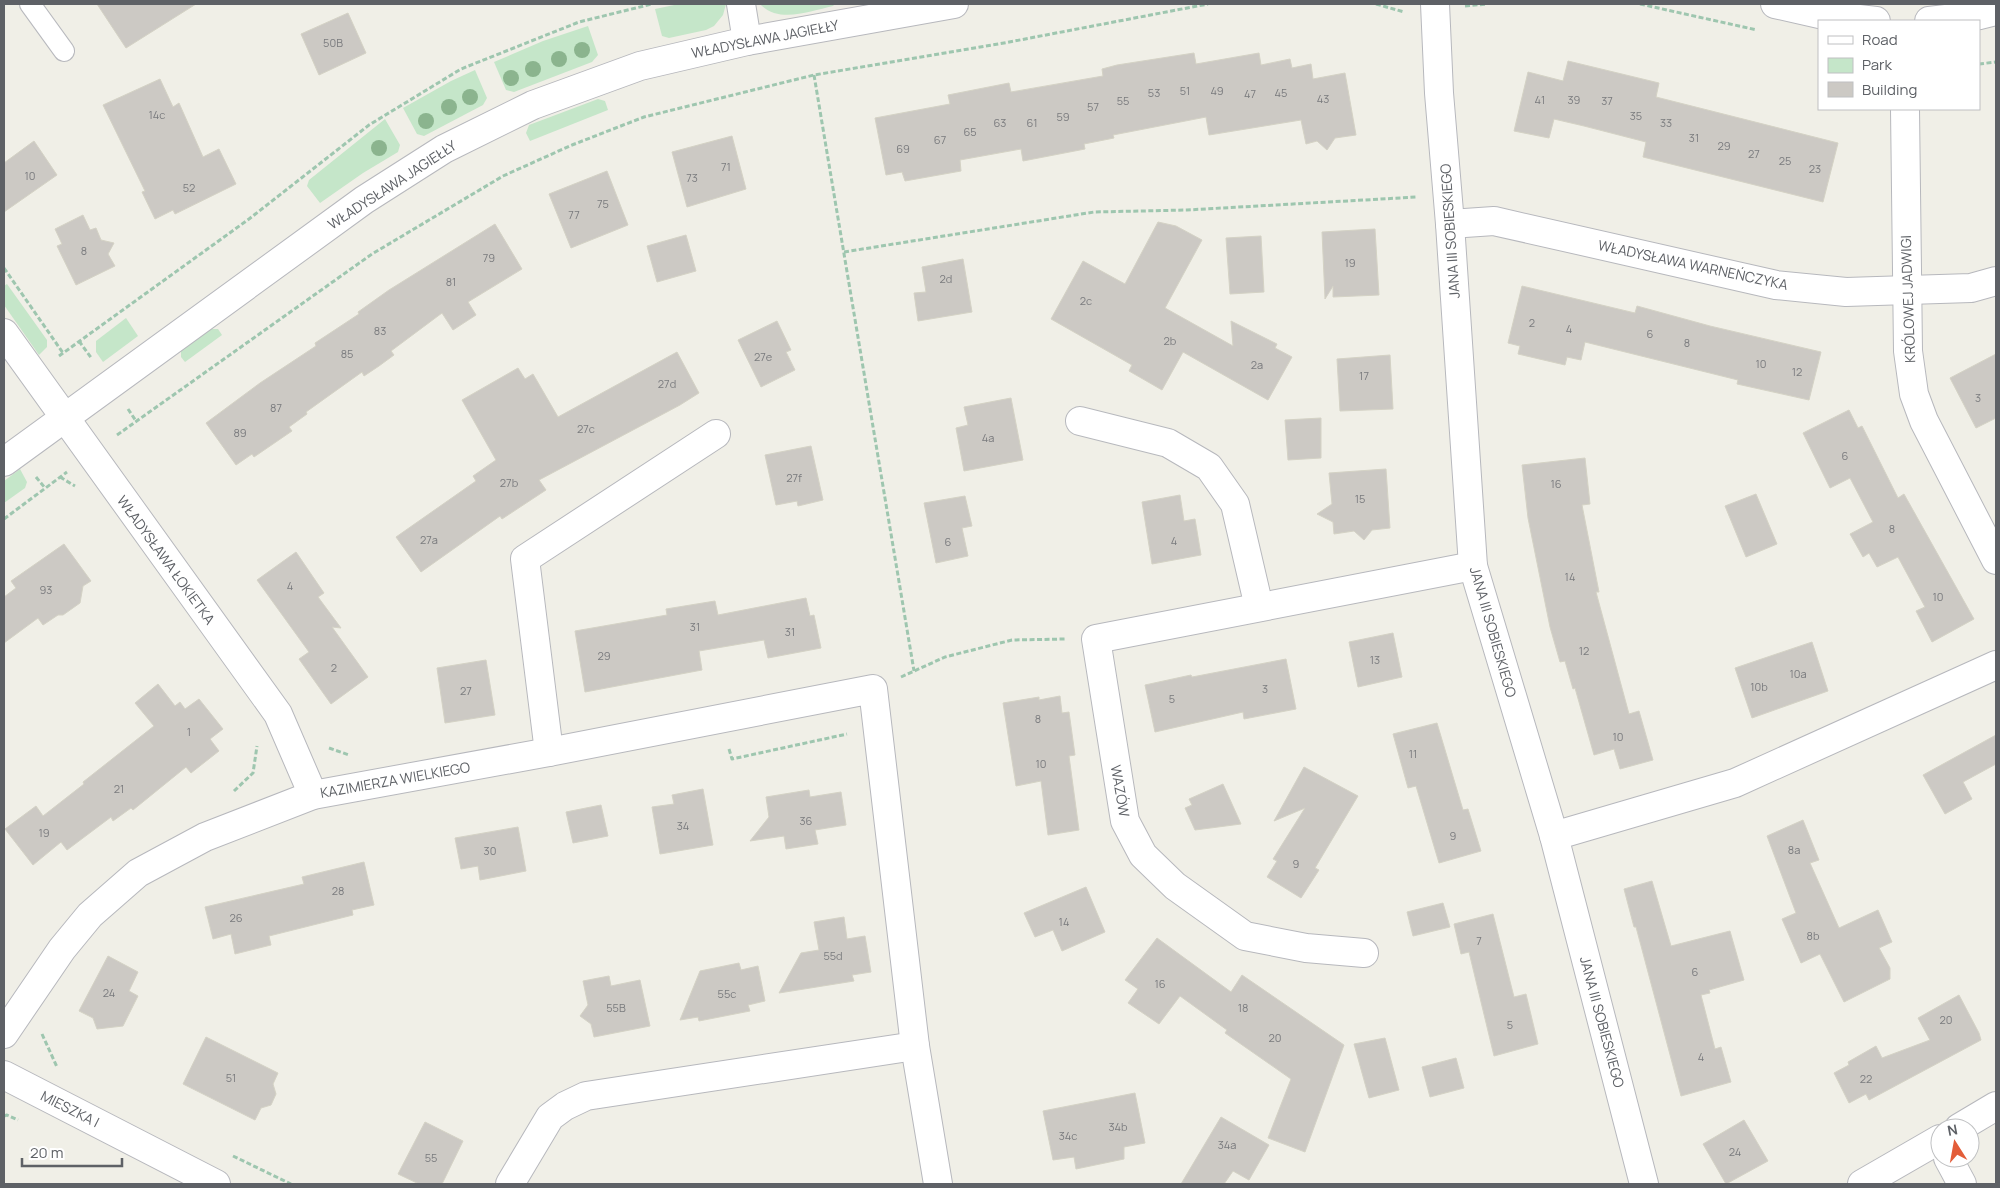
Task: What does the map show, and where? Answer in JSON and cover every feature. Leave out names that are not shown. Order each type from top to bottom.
[{"type":"street","points":[[741,4],[747,41]]},
{"type":"street","name":"WŁADYSŁAWA JAGIEŁŁY","points":[[4,462],[66,419],[364,200],[444,149],[533,104],[640,66],[747,41],[954,4]]},
{"type":"street","name":"JANA III SOBIESKIEGO","points":[[1435,4],[1439,93],[1450,224],[1473,566],[1554,836],[1644,1184]]},
{"type":"street","points":[[1775,4],[1824,15],[1867,20]]},
{"type":"street","points":[[1938,20],[1980,15],[1996,11]]},
{"type":"street","name":"KRÓLOWEJ JADWIGI","points":[[1905,110],[1908,351],[1914,394],[1924,421],[1996,560]]},
{"type":"street","name":"WŁADYSŁAWA WARNEŃCZYKA","points":[[1450,224],[1494,222],[1776,285],[1846,292],[1971,288],[1996,281]]},
{"type":"street","name":"WŁADYSŁAWA ŁOKIETKA","points":[[4,333],[278,714],[313,795]]},
{"type":"street","points":[[1080,421],[1168,443],[1209,467],[1235,504],[1259,607]]},
{"type":"street","points":[[549,752],[525,559],[716,434]]},
{"type":"street","points":[[1096,639],[1473,566]]},
{"type":"street","name":"WAZÓW","points":[[1096,639],[1125,821],[1143,855],[1175,886],[1245,936],[1306,948],[1364,953]]},
{"type":"street","points":[[1554,836],[1735,783],[1996,664]]},
{"type":"street","points":[[873,689],[916,1046],[938,1184]]},
{"type":"street","name":"KAZIMIERZA WIELKIEGO","points":[[11,1024],[62,949],[90,915],[138,873],[205,837],[313,795],[549,752],[873,689]]},
{"type":"street","points":[[510,1184],[550,1117],[565,1106],[586,1096],[916,1046]]},
{"type":"street","name":"MIESZKA I","points":[[4,1075],[216,1184]]},
{"type":"street","points":[[1979,1118],[1996,1106]]},
{"type":"street","points":[[1862,1184],[1930,1149]]},
{"type":"street","points":[[1956,1168],[1962,1184]]},
{"type":"lane","points":[[30,4],[64,51]]},
{"type":"path","points":[[79,341],[249,219],[369,125],[461,69],[579,22],[652,4]]},
{"type":"path","points":[[136,421],[372,254],[502,176],[572,144],[644,117],[814,75],[1013,41],[1208,4]]},
{"type":"path","points":[[1376,4],[1401,12]]},
{"type":"path","points":[[1466,6],[1487,4]]},
{"type":"path","points":[[1640,4],[1762,32]]},
{"type":"path","points":[[1980,64],[1996,62]]},
{"type":"path","points":[[814,75],[914,671]]},
{"type":"path","points":[[844,252],[1094,212],[1187,210],[1419,197]]},
{"type":"path","points":[[4,268],[63,353]]},
{"type":"path","points":[[60,477],[80,490]]},
{"type":"path","points":[[4,519],[45,488]]},
{"type":"path","points":[[873,689],[945,657],[1012,640],[1096,639]]},
{"type":"path","points":[[229,796],[253,773],[257,745]]},
{"type":"path","points":[[11,1024],[36,1021],[58,1068]]},
{"type":"path","points":[[225,1152],[291,1184]]},
{"type":"green space","points":[[679,4],[726,4],[723,15],[714,26],[706,30],[669,38],[662,36],[655,9]]},
{"type":"green space","points":[[760,4],[835,4],[805,13],[785,15],[768,10]]},
{"type":"green space","points":[[588,26],[598,55],[592,62],[514,92],[506,90],[494,62],[543,41]]},
{"type":"green space","points":[[475,70],[487,98],[483,105],[424,136],[417,134],[403,108]]},
{"type":"green space","points":[[598,99],[605,101],[608,110],[530,141],[526,133],[529,125]]},
{"type":"green space","points":[[385,119],[400,145],[398,152],[363,173],[320,203],[307,186],[309,180]]},
{"type":"green space","points":[[7,284],[47,340],[47,347],[39,355],[4,305],[4,286]]},
{"type":"green space","points":[[126,318],[138,336],[103,362],[96,352],[96,341]]},
{"type":"green space","points":[[211,329],[218,329],[222,335],[185,362],[181,357],[181,350]]},
{"type":"green space","points":[[20,469],[27,482],[25,488],[4,503],[4,481]]},
{"type":"building","points":[[97,4],[196,4],[126,48]]},
{"type":"building","points":[[348,13],[366,53],[319,75],[301,34]]},
{"type":"building","points":[[1194,53],[1196,64],[1259,53],[1261,65],[1290,59],[1292,68],[1311,64],[1313,79],[1345,73],[1356,135],[1335,138],[1327,150],[1317,141],[1306,144],[1301,120],[1209,135],[1206,117],[1113,135],[1114,138],[1084,144],[1085,149],[1023,161],[1021,149],[960,160],[961,171],[905,181],[902,172],[886,175],[875,118],[950,104],[948,95],[1009,83],[1011,92],[1103,76],[1102,69],[1117,65]]},
{"type":"building","points":[[1568,61],[1659,83],[1656,97],[1838,143],[1823,202],[1643,157],[1646,142],[1554,119],[1549,138],[1514,131],[1528,72],[1563,81]]},
{"type":"building","points":[[160,79],[173,107],[179,103],[203,157],[219,149],[236,184],[175,214],[173,210],[155,219],[142,192],[145,191],[103,105]]},
{"type":"building","points":[[732,136],[746,189],[687,207],[672,152]]},
{"type":"building","points":[[34,141],[57,175],[4,212],[4,163]]},
{"type":"building","points":[[607,171],[628,225],[571,248],[549,194]]},
{"type":"building","points":[[83,215],[90,230],[96,228],[101,240],[114,243],[108,254],[115,266],[76,285],[57,246],[62,244],[55,229]]},
{"type":"building","points":[[1158,222],[1176,226],[1202,240],[1165,308],[1233,346],[1231,321],[1277,344],[1275,348],[1292,357],[1268,400],[1183,352],[1162,390],[1129,371],[1132,365],[1051,319],[1083,261],[1125,284]]},
{"type":"building","points":[[495,224],[522,269],[468,302],[476,315],[453,330],[442,313],[391,351],[394,355],[379,366],[364,376],[362,372],[306,412],[307,414],[289,427],[292,431],[254,457],[252,454],[236,465],[206,423],[260,383],[316,346],[315,343],[359,314],[358,312],[389,290]]},
{"type":"building","points":[[1375,229],[1379,295],[1333,297],[1333,286],[1325,299],[1322,232]]},
{"type":"building","points":[[686,235],[696,271],[657,282],[647,246]]},
{"type":"building","points":[[1261,236],[1264,292],[1230,294],[1226,238]]},
{"type":"building","points":[[963,259],[972,312],[918,321],[914,293],[926,292],[922,267]]},
{"type":"building","points":[[1522,286],[1635,313],[1637,306],[1710,326],[1821,352],[1809,400],[1737,384],[1738,380],[1585,342],[1581,360],[1567,357],[1565,365],[1518,354],[1520,346],[1508,343]]},
{"type":"building","points":[[777,321],[791,350],[786,352],[795,370],[761,387],[738,340]]},
{"type":"building","points":[[677,352],[699,393],[539,480],[546,490],[502,519],[500,516],[421,572],[396,537],[476,481],[473,476],[496,460],[462,400],[518,368],[525,379],[533,374],[558,417]]},
{"type":"building","points":[[1996,354],[1996,418],[1976,428],[1950,378]]},
{"type":"building","points":[[1390,355],[1393,409],[1340,411],[1337,359]]},
{"type":"building","points":[[1011,398],[1023,460],[964,471],[956,428],[968,425],[964,407]]},
{"type":"building","points":[[1849,410],[1858,428],[1862,426],[1898,498],[1904,494],[1974,619],[1932,642],[1916,611],[1925,607],[1898,557],[1877,567],[1869,553],[1863,557],[1850,534],[1873,522],[1850,478],[1830,488],[1803,433]]},
{"type":"building","points":[[1321,418],[1321,458],[1288,460],[1285,420]]},
{"type":"building","points":[[811,446],[823,500],[798,506],[797,501],[776,505],[765,455]]},
{"type":"building","points":[[1585,458],[1590,504],[1582,505],[1599,592],[1596,592],[1629,714],[1639,711],[1653,760],[1620,769],[1614,749],[1594,755],[1575,688],[1573,689],[1565,661],[1560,662],[1550,627],[1528,518],[1522,465]]},
{"type":"building","points":[[1386,469],[1390,528],[1372,530],[1364,540],[1354,531],[1334,534],[1333,522],[1317,514],[1332,504],[1329,473]]},
{"type":"building","points":[[1756,494],[1777,544],[1746,557],[1725,506]]},
{"type":"building","points":[[1180,495],[1184,521],[1195,519],[1201,555],[1152,564],[1142,502]]},
{"type":"building","points":[[965,496],[972,526],[962,528],[968,556],[936,563],[924,503]]},
{"type":"building","points":[[64,544],[91,581],[83,586],[80,603],[63,615],[58,615],[43,625],[38,618],[4,643],[4,597],[16,588],[11,581]]},
{"type":"building","points":[[296,552],[324,593],[318,597],[341,628],[332,627],[368,677],[331,704],[299,659],[309,652],[257,580]]},
{"type":"building","points":[[806,598],[810,616],[814,615],[821,648],[768,658],[764,640],[699,651],[702,670],[585,692],[575,631],[667,615],[666,609],[715,601],[718,615]]},
{"type":"building","points":[[1393,633],[1402,677],[1358,687],[1349,642]]},
{"type":"building","points":[[1812,642],[1828,691],[1752,718],[1735,668]]},
{"type":"building","points":[[1286,659],[1296,709],[1244,719],[1243,712],[1155,732],[1145,685]]},
{"type":"building","points":[[486,660],[495,715],[445,723],[437,668]]},
{"type":"building","points":[[158,684],[175,706],[180,702],[185,709],[199,699],[223,729],[210,739],[219,751],[191,773],[186,767],[133,810],[131,808],[113,821],[111,817],[67,850],[61,842],[33,865],[5,829],[36,806],[43,816],[154,726],[135,703]]},
{"type":"building","points":[[1060,696],[1062,713],[1069,712],[1075,755],[1069,756],[1079,830],[1048,835],[1041,781],[1016,786],[1003,703],[1039,697],[1039,700]]},
{"type":"building","points":[[1437,723],[1463,810],[1468,809],[1481,851],[1439,863],[1416,786],[1408,788],[1393,734]]},
{"type":"building","points":[[1996,735],[1996,764],[1963,782],[1972,799],[1945,814],[1923,775]]},
{"type":"building","points":[[1304,767],[1358,796],[1315,868],[1319,870],[1301,898],[1267,877],[1277,861],[1273,859],[1305,808],[1274,821]]},
{"type":"building","points":[[1223,784],[1241,824],[1195,830],[1185,808],[1192,805],[1189,799]]},
{"type":"building","points":[[703,789],[713,845],[660,854],[652,807],[674,804],[672,795]]},
{"type":"building","points":[[809,790],[810,797],[841,792],[846,825],[815,830],[818,844],[786,849],[784,836],[750,841],[769,817],[766,797]]},
{"type":"building","points":[[601,805],[608,836],[573,843],[566,812]]},
{"type":"building","points":[[1803,820],[1819,860],[1810,863],[1839,928],[1878,910],[1892,942],[1879,948],[1890,968],[1890,979],[1844,1002],[1820,954],[1801,963],[1782,919],[1796,913],[1767,836]]},
{"type":"building","points":[[518,827],[526,871],[480,880],[478,866],[461,869],[455,838]]},
{"type":"building","points":[[364,862],[374,905],[352,910],[353,915],[269,936],[271,945],[235,954],[231,934],[213,939],[205,907],[304,884],[302,877]]},
{"type":"building","points":[[1652,881],[1671,946],[1730,931],[1744,980],[1709,990],[1710,993],[1701,995],[1715,1049],[1721,1047],[1731,1082],[1681,1096],[1624,889]]},
{"type":"building","points":[[1086,887],[1105,932],[1062,951],[1053,930],[1035,937],[1024,913]]},
{"type":"building","points":[[1443,903],[1450,927],[1413,936],[1407,912]]},
{"type":"building","points":[[1493,914],[1514,997],[1526,994],[1538,1044],[1494,1056],[1469,952],[1461,954],[1454,924]]},
{"type":"building","points":[[844,917],[847,939],[865,936],[871,972],[852,975],[854,981],[779,993],[801,953],[819,950],[814,922]]},
{"type":"building","points":[[1157,938],[1231,992],[1242,975],[1344,1045],[1305,1152],[1268,1138],[1291,1079],[1225,1033],[1227,1030],[1180,996],[1159,1024],[1128,1003],[1138,989],[1125,980]]},
{"type":"building","points":[[108,956],[138,972],[129,991],[138,996],[123,1026],[97,1029],[93,1018],[79,1011]]},
{"type":"building","points":[[739,963],[741,970],[758,966],[765,1001],[748,1005],[750,1011],[699,1021],[698,1017],[680,1020],[700,971]]},
{"type":"building","points":[[609,976],[611,986],[640,980],[650,1026],[594,1037],[591,1024],[580,1016],[588,1005],[583,981]]},
{"type":"building","points":[[1959,995],[1981,1040],[1869,1100],[1866,1094],[1849,1103],[1834,1073],[1849,1065],[1848,1062],[1876,1046],[1882,1058],[1930,1040],[1918,1018]]},
{"type":"building","points":[[206,1037],[278,1073],[273,1084],[276,1094],[271,1105],[261,1108],[255,1120],[183,1084]]},
{"type":"building","points":[[1385,1038],[1399,1090],[1369,1098],[1354,1044]]},
{"type":"building","points":[[1456,1058],[1464,1088],[1430,1097],[1422,1067]]},
{"type":"building","points":[[1135,1093],[1145,1143],[1124,1147],[1124,1159],[1076,1169],[1074,1157],[1053,1160],[1043,1111]]},
{"type":"building","points":[[1221,1117],[1269,1145],[1249,1180],[1233,1171],[1224,1184],[1181,1184]]},
{"type":"building","points":[[1744,1120],[1768,1161],[1726,1184],[1703,1144]]},
{"type":"building","points":[[425,1122],[463,1141],[442,1184],[419,1184],[398,1174]]}]
